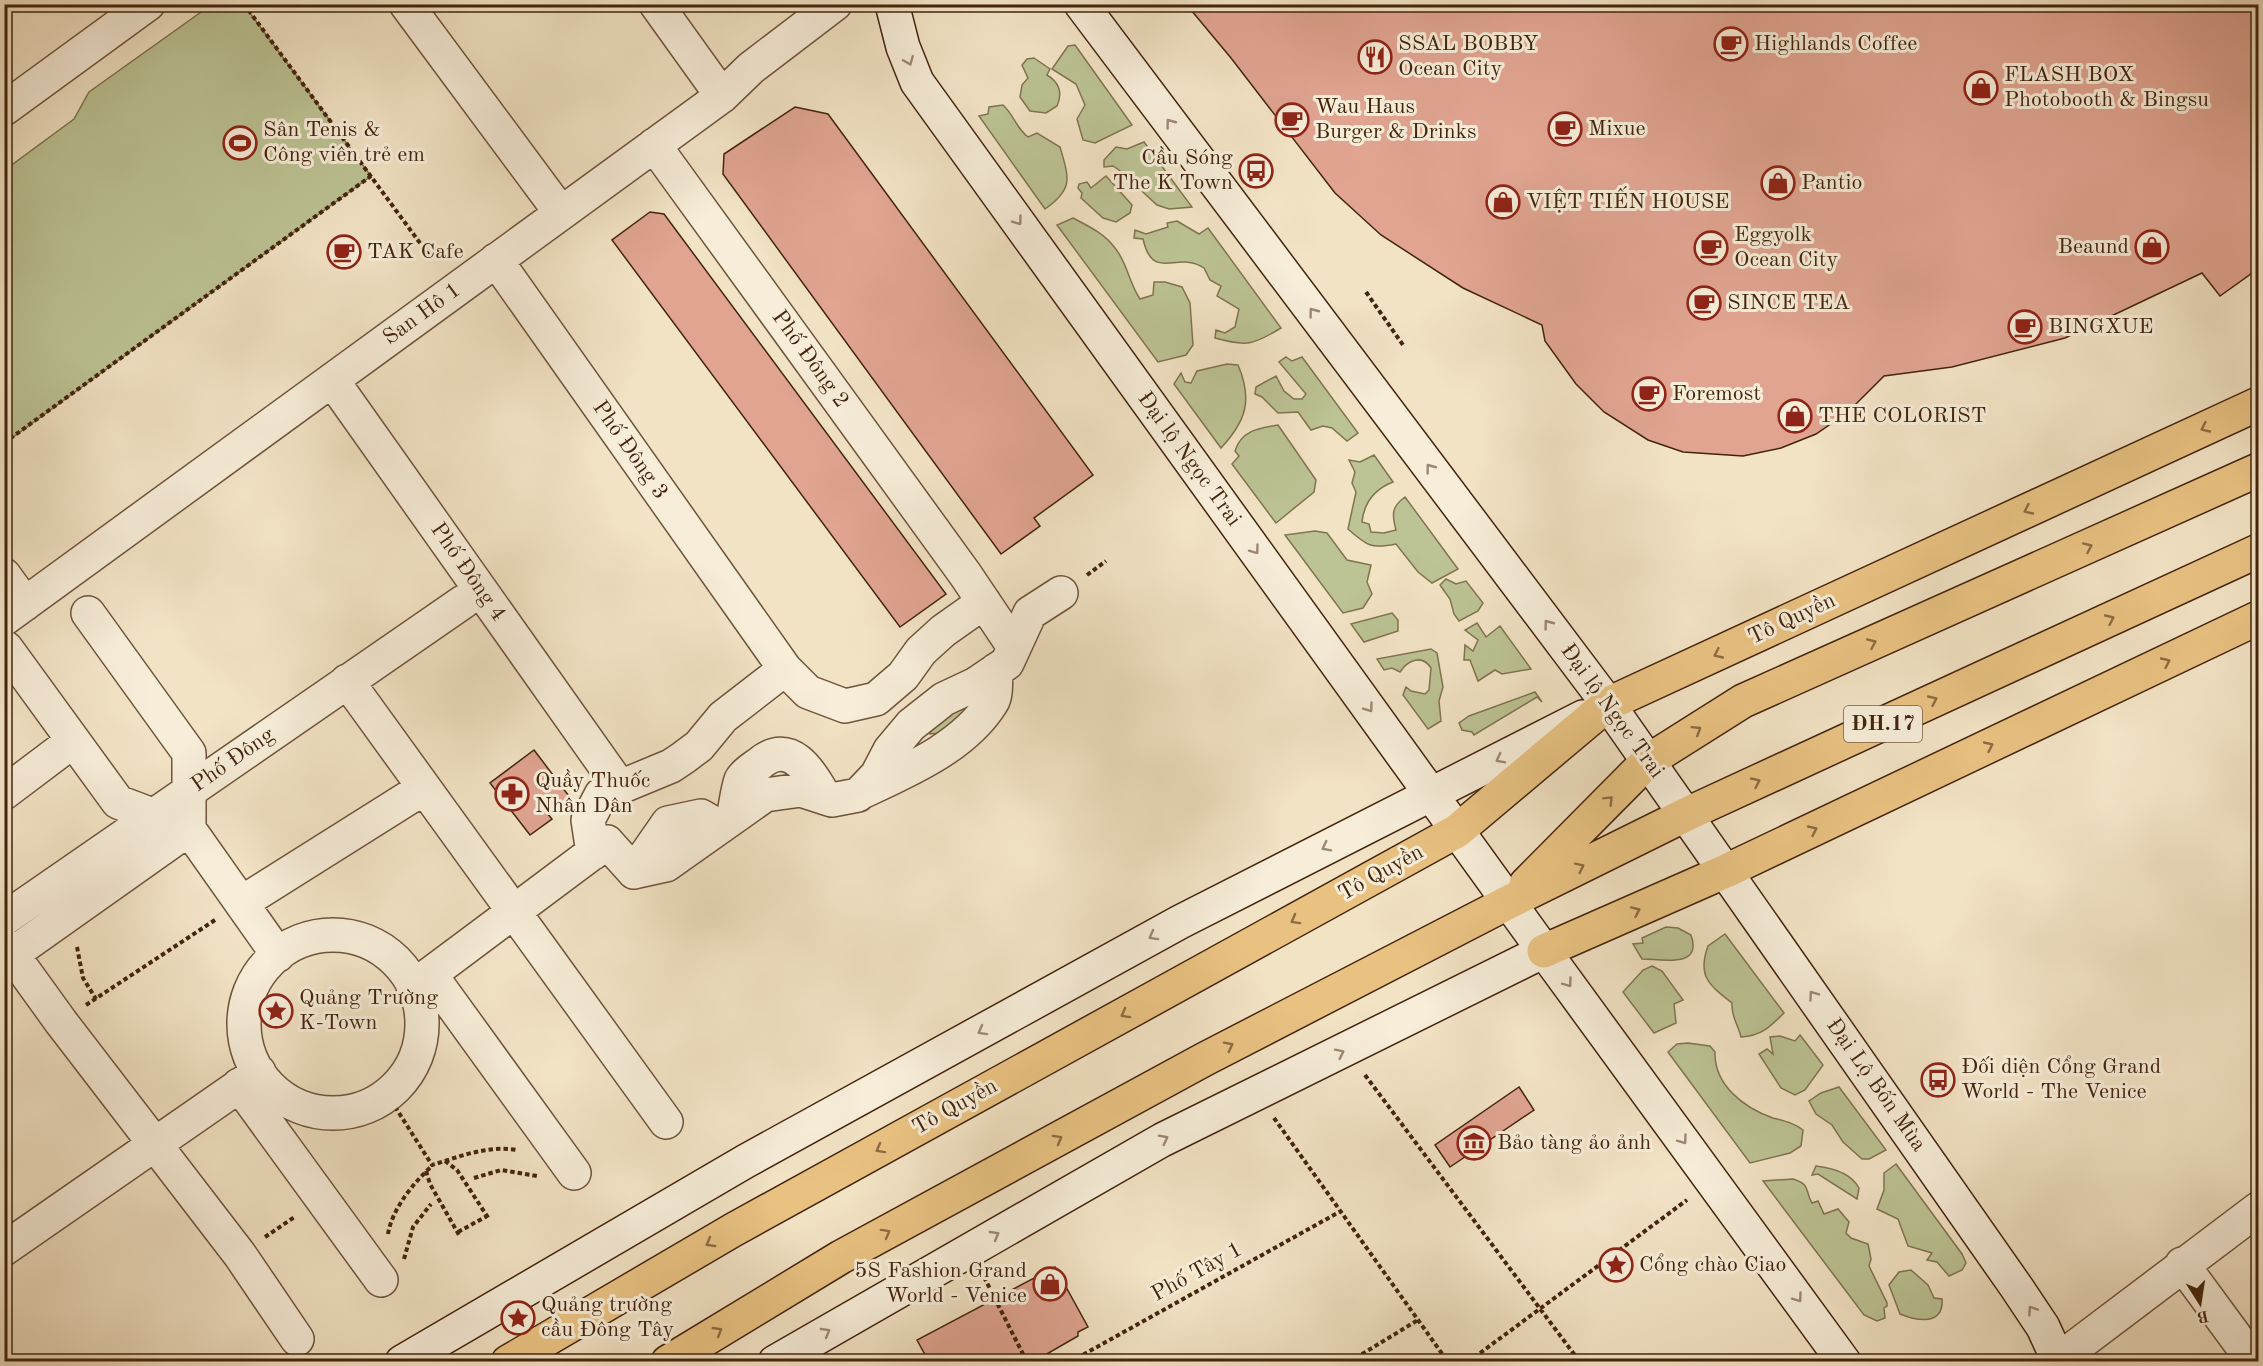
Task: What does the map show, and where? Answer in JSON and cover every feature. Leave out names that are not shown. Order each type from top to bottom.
[{"type":"main road","name":"Tô Quyền","points":[[508,1362],[733,1230],[1457,831],[1608,704],[2259,404]]},
{"type":"main road","points":[[668,1362],[841,1257],[1205,1059],[1509,902],[1648,761],[1743,701],[2259,470]]},
{"type":"main road","name":"ĐH.17","points":[[1509,902],[1687,814],[2259,551]]},
{"type":"main road","name":"ĐH.17","points":[[1544,951],[1726,871],[2259,618]]},
{"type":"street","points":[[4,109],[148,4]]},
{"type":"street","points":[[406,4],[561,213]]},
{"type":"street","points":[[656,4],[722,96]]},
{"type":"street","name":"San Hô 1","points":[[12,623],[332,380],[722,96],[751,68],[835,4]]},
{"type":"street","name":"Đại lộ Ngọc Trai","points":[[892,4],[903,47],[917,82],[1509,902]]},
{"type":"street","name":"Đại lộ Ngọc Trai","points":[[1081,4],[1608,704],[1687,814]]},
{"type":"street","name":"Phố Đông 2","points":[[654,145],[965,574],[984,602],[1005,659]]},
{"type":"street","name":"Phố Đông 3","points":[[496,260],[785,669],[808,692],[845,706],[876,699],[903,676],[921,651],[943,631],[984,602]]},
{"type":"street","name":"Phố Đông 4","points":[[332,380],[612,775]]},
{"type":"street","points":[[4,575],[12,623],[73,741],[118,802],[189,829],[243,902],[278,955]]},
{"type":"street","points":[[4,1249],[249,1078],[263,1080],[284,1099],[312,1111],[342,1113],[371,1105],[396,1088],[414,1063],[422,1034],[420,1004],[422,980],[514,911],[607,842],[634,872],[666,865],[765,795],[801,790],[832,800],[858,795],[923,762],[973,724],[994,700],[1005,659],[1030,613],[1061,593]]},
{"type":"street","name":"Phố Đông","points":[[4,919],[463,602]]},
{"type":"street","points":[[88,613],[189,753],[189,829]]},
{"type":"street","points":[[858,795],[877,775],[890,750],[916,720],[944,699],[976,684],[1005,659]]},
{"type":"street","points":[[593,853],[588,820],[612,775],[671,766],[691,752],[723,717],[785,669]]},
{"type":"street","points":[[347,681],[666,1122]]},
{"type":"street","points":[[402,1362],[746,1161],[1179,922],[1608,704]]},
{"type":"street","points":[[916,720],[926,741],[937,752]]},
{"type":"street","points":[[4,793],[73,741]]},
{"type":"street","points":[[243,902],[424,788]]},
{"type":"street","name":"Đại Lộ Bốn Mùa","points":[[1687,814],[2017,1288],[2043,1327],[2058,1361]]},
{"type":"street","points":[[189,829],[73,911],[8,952],[150,1146],[240,1255],[297,1339]]},
{"type":"street","points":[[1509,902],[1844,1362]]},
{"type":"street","points":[[380,1279],[322,1199],[249,1078],[249,1054],[244,1026],[248,998],[261,972],[278,955],[308,939],[337,935],[365,941],[390,955],[410,977],[422,980],[569,1165]]},
{"type":"street","points":[[775,1362],[1162,1140],[1544,951]]},
{"type":"street","points":[[2058,1361],[2182,1264],[2259,1209]]},
{"type":"street","points":[[2182,1264],[2254,1362]]},
{"type":"path","points":[[244,4],[431,258]]},
{"type":"path","points":[[4,443],[371,176]]},
{"type":"path","points":[[1366,292],[1403,345]]},
{"type":"path","points":[[61,1022],[243,902]]},
{"type":"path","points":[[73,911],[79,966],[96,999]]},
{"type":"path","points":[[1365,1075],[1542,1307],[1580,1362]]},
{"type":"path","points":[[387,1094],[432,1165]]},
{"type":"path","points":[[1256,1094],[1448,1362]]},
{"type":"path","points":[[380,1279],[389,1227],[401,1203],[432,1165],[469,1152],[505,1148],[569,1165]]},
{"type":"path","points":[[426,1171],[430,1184],[459,1234],[488,1217],[457,1170],[445,1161]]},
{"type":"path","points":[[474,1179],[501,1170],[524,1172]]},
{"type":"path","points":[[1468,1362],[1712,1180]]},
{"type":"path","points":[[240,1255],[322,1199]]},
{"type":"path","points":[[407,1244],[413,1227],[431,1204]]},
{"type":"path","name":"Phố Tây 1","points":[[1070,1362],[1341,1211]]},
{"type":"path","points":[[970,1249],[1027,1362]]},
{"type":"path","points":[[1348,1362],[1418,1320]]},
{"type":"green space","points":[[211,5],[244,5],[371,176],[5,443],[5,170],[74,119],[89,92]]},
{"type":"green space","points":[[1075,45],[1132,125],[1095,143],[1083,140],[1077,119],[1085,105],[1076,84],[1052,69],[1068,46]]},
{"type":"green space","points":[[1034,58],[1050,69],[1047,75],[1059,88],[1060,97],[1057,106],[1046,113],[1030,111],[1020,97],[1022,85],[1028,78],[1022,65],[1027,59]]},
{"type":"green space","points":[[1003,105],[1028,137],[1037,133],[1060,147],[1066,167],[1067,182],[1061,195],[1045,209],[979,116],[988,114],[989,107]]},
{"type":"green space","points":[[1144,142],[1192,207],[1169,209],[1157,205],[1119,170],[1113,166],[1104,167],[1104,160],[1116,147],[1127,149]]},
{"type":"green space","points":[[1106,176],[1132,205],[1130,213],[1116,222],[1103,218],[1081,198],[1082,193],[1078,188],[1079,184],[1087,182],[1091,188]]},
{"type":"green space","points":[[1073,218],[1096,230],[1111,243],[1119,254],[1140,299],[1153,295],[1154,282],[1165,282],[1182,287],[1190,303],[1193,345],[1186,355],[1158,362],[1057,225]]},
{"type":"green space","points":[[1177,221],[1199,234],[1208,228],[1281,328],[1250,343],[1235,343],[1215,338],[1216,330],[1225,333],[1235,327],[1239,309],[1217,296],[1221,286],[1210,280],[1204,268],[1194,263],[1160,263],[1153,260],[1147,252],[1143,239],[1134,238],[1135,230],[1146,234],[1168,227],[1167,223]]},
{"type":"green space","points":[[1286,357],[1292,361],[1302,357],[1358,433],[1347,441],[1332,428],[1323,426],[1311,430],[1298,412],[1278,413],[1262,397],[1255,394],[1256,387],[1276,376],[1284,391],[1294,399],[1302,399],[1306,394],[1279,362]]},
{"type":"green space","points":[[1227,364],[1238,365],[1243,378],[1246,400],[1236,429],[1221,448],[1174,384],[1181,373],[1185,382],[1191,383],[1197,371]]},
{"type":"green space","points":[[1278,425],[1316,480],[1314,492],[1276,523],[1232,464],[1239,456],[1235,451],[1241,439],[1257,429]]},
{"type":"green space","points":[[1374,455],[1393,482],[1372,497],[1365,509],[1362,522],[1369,524],[1371,532],[1384,533],[1396,530],[1395,508],[1405,497],[1458,569],[1432,583],[1418,572],[1396,544],[1370,545],[1348,529],[1356,492],[1352,483],[1355,472],[1349,460],[1360,462]]},
{"type":"green space","points":[[1315,531],[1327,533],[1347,560],[1371,565],[1367,582],[1372,594],[1363,608],[1343,613],[1285,535]]},
{"type":"green space","points":[[1446,579],[1456,584],[1466,581],[1483,603],[1478,611],[1459,621],[1454,614],[1450,599],[1440,585]]},
{"type":"green space","points":[[1392,613],[1398,620],[1398,631],[1364,642],[1351,624]]},
{"type":"green space","points":[[1477,623],[1486,637],[1500,626],[1531,669],[1502,674],[1495,670],[1478,681],[1470,660],[1464,660],[1465,645],[1473,651],[1478,640],[1465,630]]},
{"type":"green space","points":[[1431,649],[1437,653],[1443,687],[1439,701],[1441,721],[1428,729],[1403,695],[1406,687],[1411,691],[1425,694],[1429,690],[1431,668],[1423,661],[1415,660],[1407,664],[1400,672],[1392,668],[1384,670],[1377,659]]},
{"type":"green space","points":[[1535,692],[1542,702],[1537,697],[1474,735],[1472,732],[1462,730],[1459,723],[1469,716]]},
{"type":"green space","points":[[979,698],[941,733],[930,734],[934,723]]},
{"type":"green space","points":[[1666,927],[1678,928],[1691,935],[1693,946],[1691,953],[1686,958],[1678,960],[1642,959],[1633,944],[1643,943],[1642,938]]},
{"type":"green space","points":[[1725,934],[1784,1013],[1770,1026],[1754,1035],[1741,1037],[1732,1003],[1707,979],[1704,965],[1708,946]]},
{"type":"green space","points":[[1652,966],[1662,971],[1683,1000],[1674,1004],[1676,1023],[1654,1033],[1623,992],[1643,970]]},
{"type":"green space","points":[[1800,1035],[1823,1065],[1805,1090],[1795,1095],[1781,1088],[1759,1054],[1767,1049],[1773,1054],[1770,1037],[1780,1036],[1795,1041]]},
{"type":"green space","points":[[1677,1044],[1710,1046],[1715,1052],[1716,1064],[1725,1085],[1742,1101],[1762,1114],[1803,1130],[1801,1146],[1790,1153],[1750,1163],[1668,1052]]},
{"type":"green space","points":[[1839,1087],[1886,1150],[1869,1159],[1862,1159],[1843,1142],[1832,1125],[1816,1114],[1809,1101],[1821,1093]]},
{"type":"green space","points":[[1896,1164],[1962,1254],[1966,1263],[1962,1270],[1949,1276],[1937,1262],[1927,1260],[1932,1253],[1908,1246],[1898,1219],[1877,1209],[1884,1190],[1884,1173]]},
{"type":"green space","points":[[1816,1166],[1835,1170],[1856,1183],[1859,1188],[1857,1199],[1818,1174],[1812,1175]]},
{"type":"green space","points":[[1793,1179],[1803,1183],[1812,1203],[1818,1201],[1824,1214],[1838,1209],[1849,1222],[1846,1233],[1851,1238],[1868,1244],[1871,1259],[1869,1266],[1887,1303],[1884,1308],[1885,1318],[1877,1321],[1864,1315],[1763,1181]]},
{"type":"green space","points":[[1911,1270],[1928,1285],[1934,1298],[1942,1299],[1939,1314],[1934,1317],[1921,1319],[1900,1314],[1889,1285],[1899,1272]]},
{"type":"building","points":[[1186,4],[2259,4],[2259,268],[2220,296],[2202,273],[2065,338],[1952,367],[1884,376],[1848,412],[1816,434],[1781,448],[1743,456],[1683,452],[1648,440],[1604,412],[1576,384],[1545,341],[1542,325],[1463,288],[1381,235],[1335,193],[1231,58]]},
{"type":"building","points":[[795,107],[828,114],[1093,475],[1034,518],[1040,526],[1001,554],[723,174],[724,154]]},
{"type":"building","points":[[650,212],[664,214],[946,594],[900,627],[612,240]]},
{"type":"building","points":[[534,750],[569,796],[547,813],[552,819],[530,835],[490,783]]},
{"type":"building","points":[[1519,1087],[1534,1110],[1450,1167],[1435,1145]]},
{"type":"building","points":[[1055,1267],[1088,1327],[1078,1332],[1078,1336],[1033,1362],[929,1362],[917,1340]]},
{"type":"place","name":"Highlands Coffee","points":[[1731,44]]},
{"type":"place","name":"SSAL BOBBY Ocean City","points":[[1375,57]]},
{"type":"place","name":"FLASH BOX Photobooth & Bingsu","points":[[1981,88]]},
{"type":"place","name":"Wau Haus Burger & Drinks","points":[[1292,120]]},
{"type":"place","name":"Mixue","points":[[1565,129]]},
{"type":"place","name":"Sân Tenis & Công viên trẻ em","points":[[240,143]]},
{"type":"place","name":"Cầu Sóng The K Town","points":[[1256,171]]},
{"type":"place","name":"Pantio","points":[[1778,183]]},
{"type":"place","name":"VIỆT TIẾN HOUSE","points":[[1503,202]]},
{"type":"place","name":"Beaund","points":[[2152,247]]},
{"type":"place","name":"Eggyolk Ocean City","points":[[1711,248]]},
{"type":"place","name":"TAK Cafe","points":[[344,252]]},
{"type":"place","name":"SINCE TEA","points":[[1704,303]]},
{"type":"place","name":"BINGXUE","points":[[2025,327]]},
{"type":"place","name":"Foremost","points":[[1649,394]]},
{"type":"place","name":"THE COLORIST","points":[[1795,416]]},
{"type":"place","name":"Quầy Thuốc Nhân Dân","points":[[512,794]]},
{"type":"place","name":"Quảng Trường K-Town","points":[[276,1011]]},
{"type":"place","name":"Đối diện Cổng Grand World - The Venice","points":[[1938,1080]]},
{"type":"place","name":"Bảo tàng ảo ảnh","points":[[1474,1143]]},
{"type":"place","name":"Cổng chào Ciao","points":[[1616,1265]]},
{"type":"place","name":"5S Fashion Grand World - Venice","points":[[1050,1284]]},
{"type":"place","name":"Quảng trường cầu Đông Tây","points":[[518,1318]]}]
